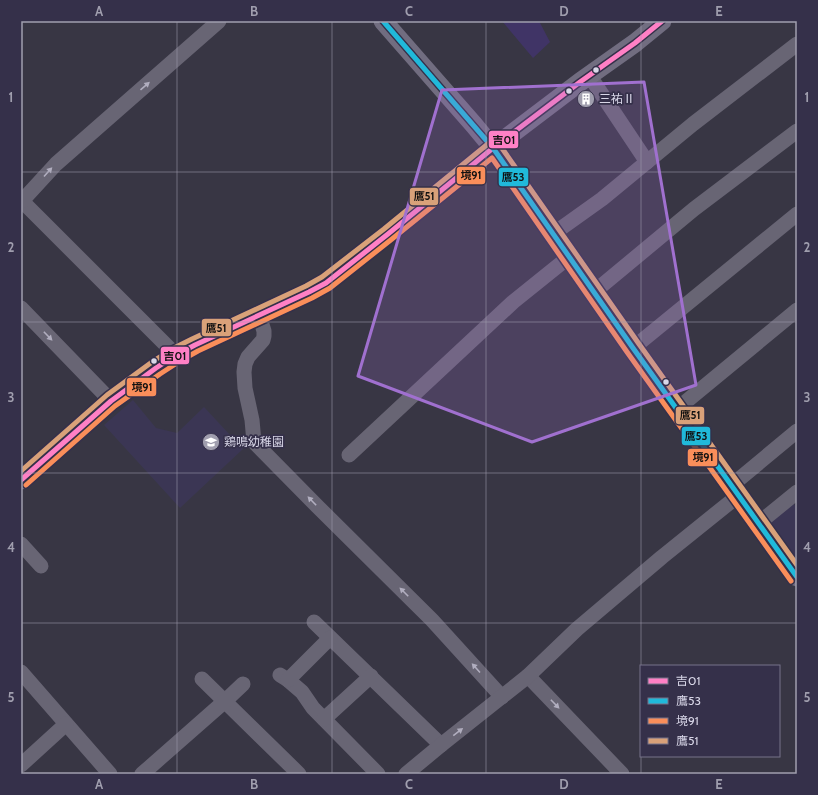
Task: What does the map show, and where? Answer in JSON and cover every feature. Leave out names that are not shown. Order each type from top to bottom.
[{"type":"main road","points":[[383,21],[493,148],[633,348],[797,577]]},
{"type":"main road","points":[[21,480],[111,401],[138,380],[176,355],[309,292],[326,282],[388,234],[493,148],[662,21]]},
{"type":"street","points":[[176,355],[22,201],[56,164],[219,21]]},
{"type":"street","points":[[553,234],[602,198],[693,124],[797,44]]},
{"type":"street","points":[[590,75],[647,162]]},
{"type":"street","points":[[594,292],[694,210],[797,131]]},
{"type":"street","points":[[633,348],[797,214]]},
{"type":"street","points":[[349,455],[513,302],[569,257]]},
{"type":"street","points":[[21,308],[111,401]]},
{"type":"street","points":[[678,409],[797,310]]},
{"type":"street","points":[[259,315],[264,331],[263,340],[248,357],[244,372],[245,388],[252,420],[254,442],[432,620],[502,697]]},
{"type":"street","points":[[406,774],[528,676],[577,629],[662,557],[797,431]]},
{"type":"street","points":[[759,523],[797,492]]},
{"type":"street","points":[[21,544],[41,566]]},
{"type":"street","points":[[314,622],[441,745]]},
{"type":"street","points":[[330,638],[284,678],[302,692],[313,708],[324,720],[378,774]]},
{"type":"street","points":[[21,672],[110,774]]},
{"type":"street","points":[[324,720],[370,676]]},
{"type":"street","points":[[528,676],[622,774]]},
{"type":"street","points":[[202,679],[299,774]]},
{"type":"street","points":[[142,774],[243,684]]},
{"type":"street","points":[[21,765],[66,724]]},
{"type":"highlighted area","points":[[644,82],[696,385],[532,442],[358,376],[442,90]]},
{"type":"shaded area","points":[[502,21],[539,21],[550,42],[533,58]]},
{"type":"shaded area","points":[[133,400],[156,428],[177,433],[204,407],[243,449],[180,508],[104,425]]},
{"type":"shaded area","points":[[793,503],[797,508],[797,567],[767,524]]},
{"type":"transit line","name":"鷹53","points":[[383,21],[493,148],[633,348],[797,577]]},
{"type":"transit line","name":"吉01","points":[[21,480],[111,401],[176,355],[326,283],[493,148],[580,82],[635,43],[662,21]]},
{"type":"transit line","name":"鷹51","points":[[21,471],[107,395],[152,362],[172,349],[322,277],[384,229],[489,143],[494,141],[499,144],[639,344],[797,565]]},
{"type":"transit line","name":"境91","points":[[26,485],[115,406],[160,374],[198,351],[312,298],[330,288],[492,158],[627,352],[791,581]]},
{"type":"place","name":"三祐Ⅱ","points":[[586,99]]},
{"type":"place","name":"鶏鳴幼稚園","points":[[211,442]]}]
